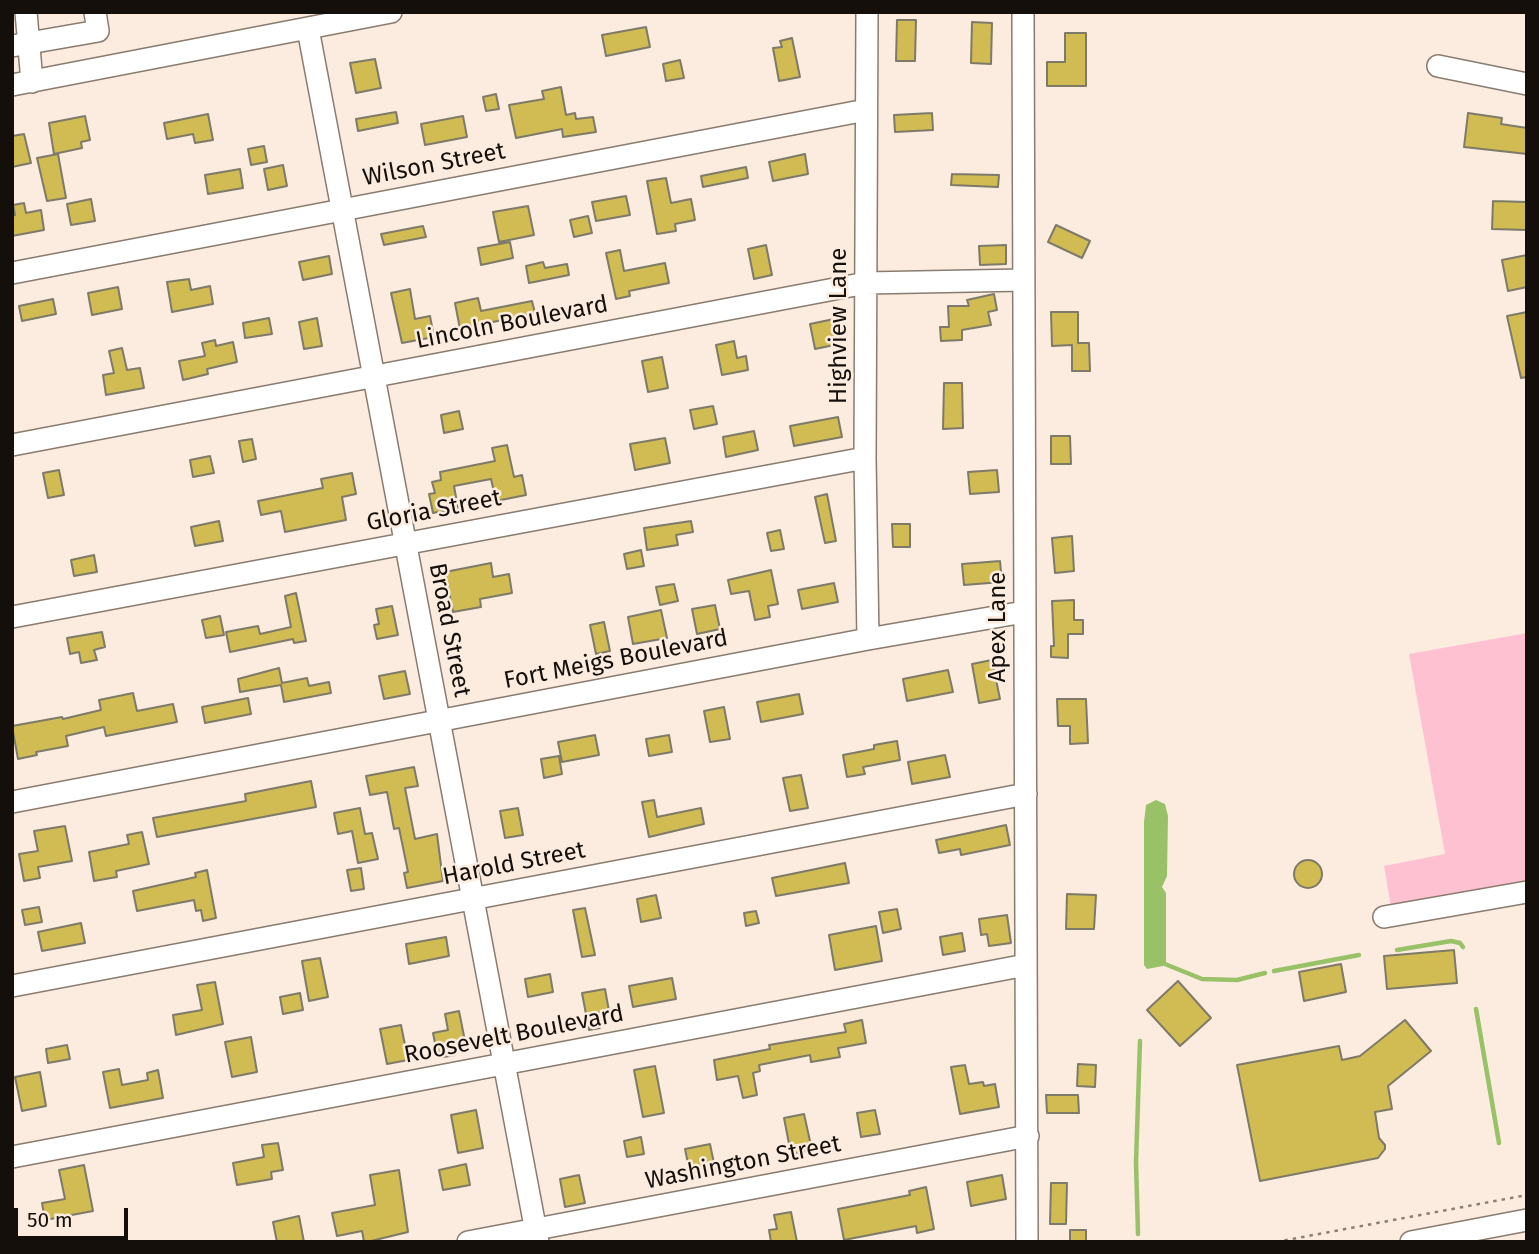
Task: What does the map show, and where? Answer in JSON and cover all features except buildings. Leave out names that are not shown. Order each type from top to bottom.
[{"type":"street","points":[[26,12],[21,45],[22,83],[391,12]]},
{"type":"street","points":[[21,45],[98,31],[94,12]]},
{"type":"street","name":"Highview Lane","points":[[867,12],[865,458],[868,639]]},
{"type":"street","name":"Apex Lane","points":[[1023,12],[1027,1242]]},
{"type":"street","name":"Broad Street","points":[[308,29],[537,1235]]},
{"type":"street","points":[[1438,66],[1527,84]]},
{"type":"street","name":"Wilson Street","points":[[12,273],[866,110]]},
{"type":"street","name":"Lincoln Boulevard","points":[[12,445],[866,283],[1024,280]]},
{"type":"street","name":"Gloria Street","points":[[12,617],[865,458]]},
{"type":"street","name":"Fort Meigs Boulevard","points":[[12,802],[868,639],[1024,612]]},
{"type":"street","name":"Harold Street","points":[[13,986],[1026,794]]},
{"type":"street","points":[[1384,917],[1527,892]]},
{"type":"street","name":"Roosevelt Boulevard","points":[[12,1157],[1026,965]]},
{"type":"street","points":[[12,980],[13,986]]},
{"type":"street","name":"Washington Street","points":[[468,1242],[537,1235],[1028,1136]]},
{"type":"street","points":[[1411,1242],[1527,1220]]},
{"type":"path","points":[[1276,1242],[1527,1195]]},
{"type":"shaded area","points":[[1527,633],[1527,882],[1391,907],[1384,866],[1445,854],[1409,654]]},
{"type":"shaded area","points":[[1156,800],[1165,804],[1168,816],[1167,876],[1162,887],[1166,893],[1166,962],[1163,966],[1147,969],[1144,965],[1144,822],[1146,805]]},
{"type":"waterway","points":[[1397,950],[1451,941],[1460,943],[1463,947]]},
{"type":"waterway","points":[[1274,971],[1359,955]]},
{"type":"waterway","points":[[1165,964],[1202,979],[1237,980],[1265,973]]},
{"type":"waterway","points":[[1476,1009],[1499,1143]]},
{"type":"waterway","points":[[1138,1234],[1136,1162],[1140,1041]]}]
